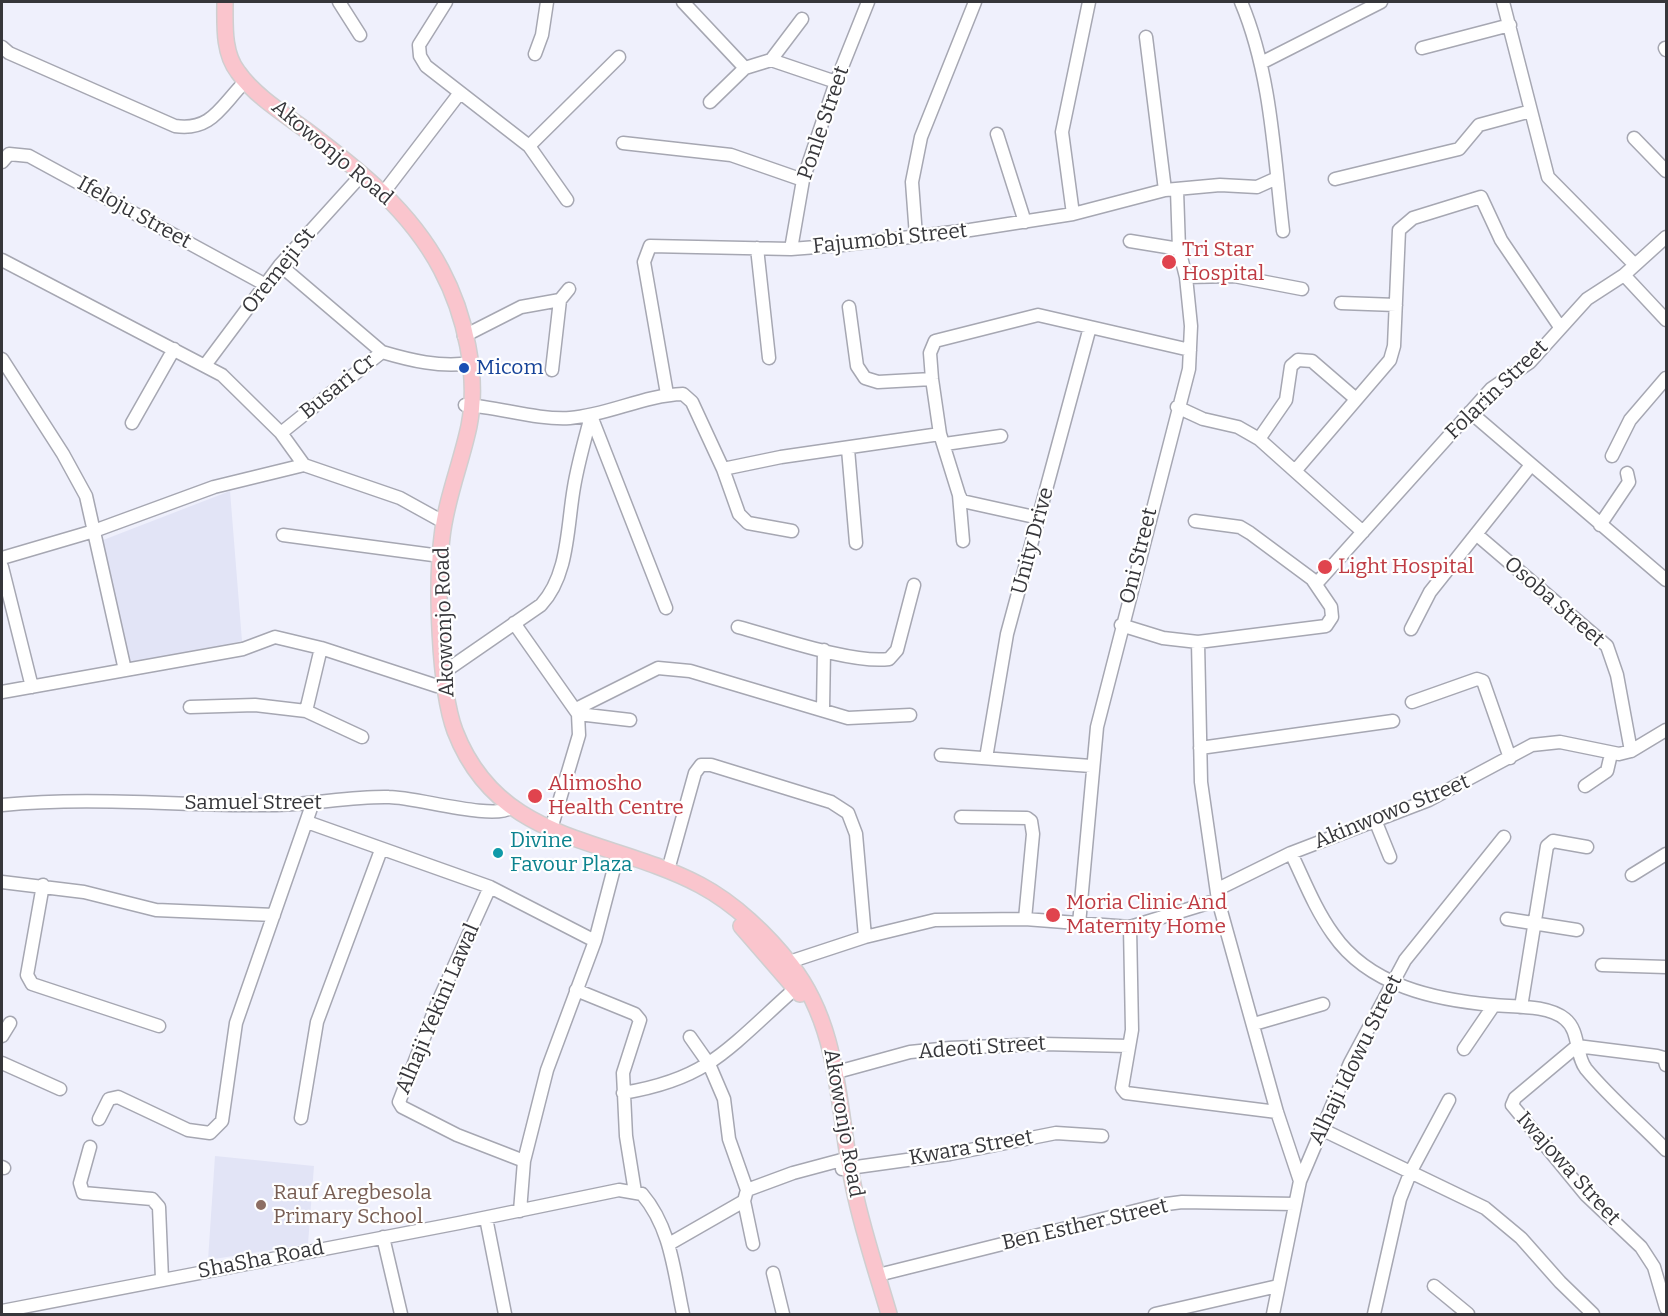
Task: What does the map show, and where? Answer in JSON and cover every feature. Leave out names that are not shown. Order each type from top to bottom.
[{"type":"main road","name":"Akowonjo Road","points":[[216,2],[215,34],[222,61],[230,77],[378,197],[402,223],[437,278],[451,313],[466,363]]},
{"type":"main road","name":"Akowonjo Road","points":[[225,2],[225,33],[236,70],[293,121],[384,192],[433,253],[449,286],[464,336],[470,422],[455,472],[441,538],[444,672],[450,714],[462,747],[507,810],[676,883],[721,909],[742,927],[796,988],[814,1027],[829,1075],[860,1252],[878,1314]]},
{"type":"main road","name":"Akowonjo Road","points":[[468,405],[438,519],[433,555],[437,686],[456,748],[484,793],[547,837],[598,853],[668,870],[703,886],[759,930],[789,962],[806,985],[819,1016],[837,1072],[845,1164],[889,1314]]},
{"type":"street","points":[[339,2],[360,35]]},
{"type":"street","points":[[446,2],[418,50],[426,66],[459,94],[530,146],[567,200]]},
{"type":"street","points":[[535,54],[542,35],[547,2]]},
{"type":"street","points":[[683,2],[745,68]]},
{"type":"street","name":"Ponle Street","points":[[791,249],[803,180],[836,82],[868,2]]},
{"type":"street","points":[[916,236],[912,182],[921,137],[975,2]]},
{"type":"street","points":[[1073,214],[1062,132],[1089,2]]},
{"type":"street","points":[[1241,2],[1255,33],[1261,63],[1282,231]]},
{"type":"street","points":[[1261,63],[1381,2]]},
{"type":"street","points":[[1503,2],[1548,177],[1634,264]]},
{"type":"street","points":[[771,60],[802,19]]},
{"type":"street","points":[[1422,48],[1510,25]]},
{"type":"street","name":"Oni Street","points":[[1078,924],[1096,727],[1177,407],[1184,389],[1190,350],[1191,326],[1186,277],[1179,249],[1146,37]]},
{"type":"street","points":[[2,48],[175,126],[188,128],[210,120],[240,87]]},
{"type":"street","points":[[530,146],[619,57]]},
{"type":"street","points":[[710,102],[745,68],[771,60],[836,82]]},
{"type":"street","points":[[384,192],[459,94]]},
{"type":"street","points":[[1335,179],[1459,149],[1479,125],[1531,111]]},
{"type":"street","points":[[997,135],[1025,222]]},
{"type":"street","points":[[1634,138],[1666,171]]},
{"type":"street","points":[[623,143],[731,155],[803,180]]},
{"type":"street","name":"Ifeloju Street","points":[[2,162],[9,154],[29,156],[266,285]]},
{"type":"street","name":"Fajumobi Street","points":[[667,394],[644,262],[646,249],[660,245],[791,249],[916,236],[1073,214],[1171,190],[1220,185],[1257,187],[1277,178]]},
{"type":"street","name":"Oremeji St","points":[[206,364],[280,265],[356,181]]},
{"type":"street","points":[[1295,471],[1390,360],[1400,230],[1413,218],[1481,197],[1501,240],[1560,327]]},
{"type":"street","name":"Folarin Street","points":[[1316,584],[1491,389],[1530,362],[1587,299],[1624,275],[1666,237]]},
{"type":"street","points":[[1130,241],[1179,249]]},
{"type":"street","points":[[757,248],[769,358]]},
{"type":"street","points":[[2,260],[206,364],[247,397],[281,434],[304,465]]},
{"type":"street","points":[[280,265],[382,352]]},
{"type":"street","points":[[1624,275],[1666,320]]},
{"type":"street","points":[[1186,277],[1234,276],[1302,289]]},
{"type":"street","points":[[552,370],[560,300],[569,289]]},
{"type":"street","points":[[464,336],[521,307],[560,300]]},
{"type":"street","points":[[1341,303],[1396,305]]},
{"type":"street","points":[[849,307],[857,366],[865,378],[878,382],[932,379]]},
{"type":"street","points":[[1039,518],[962,501],[942,439],[930,353],[935,341],[1038,315],[1190,350]]},
{"type":"street","name":"Unity Drive","points":[[986,758],[1007,634],[1090,327]]},
{"type":"street","points":[[132,423],[174,349]]},
{"type":"street","name":"Busari Cr","points":[[281,434],[382,352],[405,359],[466,363]]},
{"type":"street","points":[[2,359],[63,454],[86,496],[125,670]]},
{"type":"street","points":[[1259,439],[1286,400],[1291,366],[1298,360],[1312,361],[1356,399]]},
{"type":"street","points":[[1612,456],[1630,420],[1666,378]]},
{"type":"street","points":[[468,405],[567,418],[591,416],[667,394],[682,394],[692,402],[723,469],[739,514],[748,523],[792,531]]},
{"type":"street","points":[[1177,407],[1203,419],[1238,427],[1259,439],[1363,532]]},
{"type":"street","points":[[1470,412],[1666,580]]},
{"type":"street","points":[[591,416],[666,608]]},
{"type":"street","points":[[444,672],[542,605],[552,593],[559,578],[574,485],[591,416]]},
{"type":"street","points":[[723,469],[781,457],[848,449],[942,439],[1001,436]]},
{"type":"street","points":[[848,449],[856,543]]},
{"type":"street","points":[[2,558],[94,531],[214,487],[304,465],[400,498],[438,519]]},
{"type":"street","points":[[1411,629],[1430,592],[1531,465]]},
{"type":"street","points":[[1600,525],[1629,482],[1628,473]]},
{"type":"street","points":[[959,495],[963,542]]},
{"type":"street","points":[[1121,625],[1163,639],[1198,642],[1326,626],[1332,617],[1331,608],[1312,579],[1240,527],[1195,521]]},
{"type":"street","name":"Osoba Street","points":[[1476,534],[1607,646],[1617,675],[1631,751]]},
{"type":"street","points":[[283,535],[433,555]]},
{"type":"street","points":[[2,567],[32,687]]},
{"type":"street","points":[[738,627],[825,650],[879,660],[889,659],[897,650],[914,585]]},
{"type":"street","points":[[514,623],[577,712],[579,735],[552,829]]},
{"type":"street","points":[[2,692],[243,649],[275,637],[321,648],[437,686]]},
{"type":"street","points":[[1198,642],[1200,748],[1205,814],[1218,894],[1277,1112],[1300,1180]]},
{"type":"street","points":[[306,711],[321,648]]},
{"type":"street","points":[[824,709],[825,650]]},
{"type":"street","points":[[577,712],[658,668],[669,667],[690,670],[848,718],[910,715]]},
{"type":"street","points":[[1412,702],[1477,680],[1483,681],[1510,758]]},
{"type":"street","points":[[190,707],[255,705],[306,711],[362,737]]},
{"type":"street","points":[[577,712],[630,720]]},
{"type":"street","points":[[1200,748],[1393,721]]},
{"type":"street","name":"Akinwowo Street","points":[[1130,927],[1218,894],[1291,853],[1429,800],[1532,746],[1552,741],[1611,754],[1631,751],[1666,730]]},
{"type":"street","points":[[1585,786],[1607,771],[1611,754]]},
{"type":"street","points":[[941,755],[1091,766]]},
{"type":"street","points":[[668,870],[695,774],[701,765],[711,765],[831,802],[848,813],[856,834],[865,937]]},
{"type":"street","name":"Samuel Street","points":[[2,805],[54,799],[312,805],[389,797],[507,810]]},
{"type":"street","points":[[99,1119],[109,1098],[118,1097],[188,1130],[210,1133],[218,1128],[226,1103],[236,1023],[312,805]]},
{"type":"street","points":[[961,817],[1027,818],[1032,821],[1033,834],[1025,919]]},
{"type":"street","points":[[1375,820],[1390,857]]},
{"type":"street","points":[[307,822],[381,850],[490,886],[595,941]]},
{"type":"street","name":"Alhaji Idowu Street","points":[[1273,1314],[1300,1180],[1350,1063],[1412,950],[1504,837]]},
{"type":"street","points":[[1521,1007],[1547,846],[1553,842],[1587,847]]},
{"type":"street","points":[[301,1118],[317,1022],[381,850]]},
{"type":"street","points":[[1291,853],[1313,900],[1334,935],[1357,959],[1392,983],[1450,1000],[1539,1010],[1566,1020],[1574,1031],[1585,1067],[1666,1150]]},
{"type":"street","points":[[1632,875],[1666,854]]},
{"type":"street","points":[[520,1211],[524,1161],[547,1070],[595,941],[616,857]]},
{"type":"street","points":[[2,882],[43,885],[84,892],[156,910],[274,915]]},
{"type":"street","points":[[43,885],[27,975],[32,984],[159,1026]]},
{"type":"street","name":"Alhaji Yekini Lawal","points":[[490,886],[437,1004],[399,1102],[402,1107],[457,1135],[524,1161]]},
{"type":"street","points":[[789,962],[865,937],[935,920],[1025,919],[1130,927],[1133,952],[1130,1046],[1122,1088],[1126,1093],[1277,1112]]},
{"type":"street","points":[[1507,919],[1577,930]]},
{"type":"street","points":[[1602,964],[1666,967]]},
{"type":"street","points":[[623,1093],[651,1088],[709,1064],[796,988]]},
{"type":"street","points":[[576,990],[634,1014],[640,1020],[640,1028],[622,1073],[626,1136],[635,1192],[642,1194],[654,1208],[669,1244],[683,1314]]},
{"type":"street","points":[[1254,1024],[1323,1004]]},
{"type":"street","points":[[1464,1049],[1494,1005]]},
{"type":"street","points":[[2,1036],[10,1023]]},
{"type":"street","points":[[690,1037],[709,1064],[724,1099],[729,1139],[745,1196],[753,1244]]},
{"type":"street","name":"Adeoti Street","points":[[837,1072],[910,1052],[950,1048],[1043,1044],[1130,1046]]},
{"type":"street","points":[[1577,1046],[1657,1056],[1664,1058],[1666,1065]]},
{"type":"street","name":"Iwajowa Street","points":[[1577,1046],[1515,1098],[1512,1105],[1586,1195],[1641,1247],[1654,1268],[1666,1308]]},
{"type":"street","points":[[2,1063],[60,1089]]},
{"type":"street","points":[[1374,1314],[1400,1199],[1411,1171],[1449,1100]]},
{"type":"street","points":[[1321,1129],[1468,1197],[1506,1224],[1593,1314]]},
{"type":"street","name":"Kwara Street","points":[[669,1244],[745,1196],[845,1164],[950,1154],[1056,1133],[1101,1136]]},
{"type":"street","points":[[90,1147],[80,1183],[83,1193],[152,1199],[159,1207],[162,1279]]},
{"type":"street","name":"ShaSha Road","points":[[2,1311],[34,1310],[162,1279],[486,1218],[619,1190],[635,1192]]},
{"type":"street","name":"Ben Esther Street","points":[[878,1275],[1159,1205],[1182,1202],[1296,1204]]},
{"type":"street","points":[[486,1218],[505,1314]]},
{"type":"street","points":[[383,1237],[401,1314]]},
{"type":"street","points":[[773,1273],[783,1314]]},
{"type":"street","points":[[1155,1314],[1278,1286]]},
{"type":"street","points":[[1434,1286],[1468,1314]]},
{"type":"shaded area","points":[[230,491],[242,641],[126,668],[98,542]]},
{"type":"shaded area","name":"Rauf Aregbesola Primary School","points":[[215,1156],[314,1166],[308,1244],[208,1260]]},
{"type":"place","name":"Tri Star Hospital","points":[[1169,262]]},
{"type":"place","name":"Micom","points":[[464,368]]},
{"type":"place","name":"Light Hospital","points":[[1325,567]]},
{"type":"place","name":"Alimosho Health Centre","points":[[535,796]]},
{"type":"place","name":"Divine Favour Plaza","points":[[498,853]]},
{"type":"place","name":"Moria Clinic And Maternity Home","points":[[1053,915]]},
{"type":"place","name":"Rauf Aregbesola Primary School","points":[[261,1205]]}]
